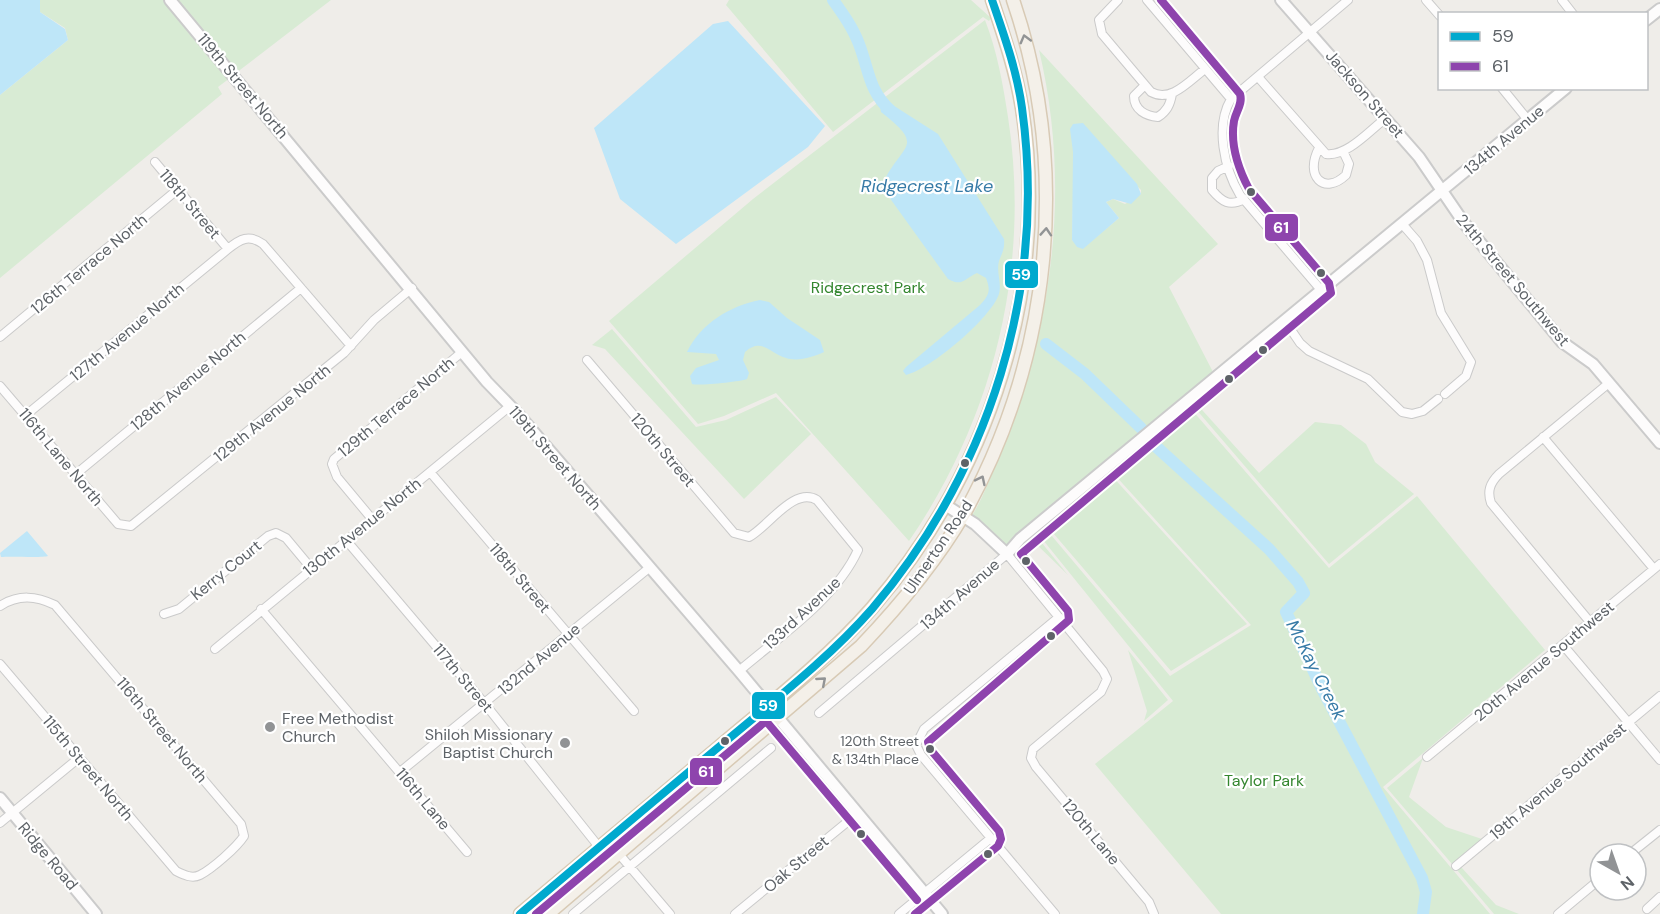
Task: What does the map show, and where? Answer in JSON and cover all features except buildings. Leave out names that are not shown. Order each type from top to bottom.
[{"type":"main road","name":"Ulmerton Road","points":[[520,914],[532,911],[599,847],[767,706],[870,611],[900,575],[947,506],[986,425],[1000,384],[1016,321],[1024,264],[1027,159],[1022,108],[1010,54],[992,0]]},
{"type":"main road","name":"Ulmerton Road","points":[[548,914],[843,662],[888,617],[927,568],[963,516],[1011,410],[1033,334],[1044,265],[1047,185],[1043,137],[1030,59],[1013,0]]},
{"type":"street","name":"119th Street North","points":[[170,0],[412,288],[462,352],[739,671],[942,914]]},
{"type":"street","points":[[1118,0],[1099,20],[1102,34],[1145,85],[1158,96],[1172,94],[1205,69]]},
{"type":"street","points":[[1147,0],[1231,99]]},
{"type":"street","name":"Jackson Street","points":[[1281,0],[1311,31],[1419,157],[1442,193]]},
{"type":"street","points":[[1321,290],[1232,182],[1222,127],[1223,113],[1231,99],[1348,0]]},
{"type":"street","points":[[1426,0],[1438,14]]},
{"type":"street","points":[[1562,0],[1571,12]]},
{"type":"street","points":[[1648,19],[1660,9]]},
{"type":"street","points":[[1258,77],[1318,147],[1334,155],[1343,151],[1386,118]]},
{"type":"street","points":[[1145,85],[1134,96],[1134,102],[1143,113],[1151,116],[1158,117],[1165,112],[1172,94]]},
{"type":"street","points":[[1504,90],[1528,120]]},
{"type":"street","name":"134th Avenue","points":[[819,713],[1007,554],[1020,539],[1442,193],[1564,90]]},
{"type":"street","points":[[1318,147],[1312,159],[1312,170],[1318,179],[1327,183],[1341,180],[1349,170],[1349,164],[1343,151]]},
{"type":"street","name":"118th Street","points":[[154,162],[228,249],[243,238],[258,240],[351,346]]},
{"type":"street","points":[[1228,166],[1218,171],[1212,178],[1212,190],[1225,203],[1234,204],[1244,199]]},
{"type":"street","name":"126th Terrace North","points":[[0,337],[177,190]]},
{"type":"street","name":"24th Street Southwest","points":[[1442,193],[1562,342],[1587,359],[1660,443]]},
{"type":"street","points":[[1285,321],[1300,343],[1309,351],[1368,379],[1402,412],[1412,414],[1423,411],[1441,397],[1466,376],[1471,362],[1441,313],[1422,250],[1403,225]]},
{"type":"street","name":"127th Avenue North","points":[[26,415],[228,249]]},
{"type":"street","name":"128th Avenue North","points":[[76,474],[302,288]]},
{"type":"street","name":"129th Avenue North","points":[[124,527],[138,523],[351,346],[374,320],[412,288]]},
{"type":"street","name":"129th Terrace North","points":[[372,519],[337,477],[332,465],[339,453],[462,352]]},
{"type":"street","name":"120th Street","points":[[587,360],[734,533],[741,537],[756,533],[793,501],[809,495],[817,500],[858,550]]},
{"type":"street","points":[[1590,622],[1491,503],[1488,495],[1494,479],[1609,382]]},
{"type":"street","name":"116th Lane North","points":[[0,386],[118,524],[124,527]]},
{"type":"street","name":"130th Avenue North","points":[[215,649],[510,406]]},
{"type":"street","points":[[1543,437],[1657,566]]},
{"type":"street","name":"118th Street","points":[[430,472],[634,711]]},
{"type":"street","points":[[947,506],[963,516],[1007,554],[1059,617],[924,729],[916,745],[921,755],[1055,914]]},
{"type":"street","name":"Kerry Court","points":[[164,614],[179,609],[268,536],[276,533],[286,538],[311,568]]},
{"type":"street","name":"117th Street","points":[[346,540],[485,704],[599,847]]},
{"type":"street","name":"133rd Avenue","points":[[739,671],[830,590],[848,569],[858,550]]},
{"type":"street","name":"20th Avenue Southwest","points":[[1427,757],[1657,566]]},
{"type":"street","name":"132nd Avenue","points":[[400,772],[649,568]]},
{"type":"street","name":"116th Street North","points":[[0,606],[22,596],[42,599],[55,605],[76,627],[241,825],[244,836],[240,843],[199,876],[188,877],[176,871]]},
{"type":"street","name":"116th Lane","points":[[261,609],[468,852]]},
{"type":"street","name":"120th Lane","points":[[1059,617],[1107,679],[1101,692],[1033,749],[1031,758],[1036,767],[1149,902],[1154,914]]},
{"type":"street","points":[[1563,645],[1660,760]]},
{"type":"street","name":"115th Street North","points":[[0,664],[176,871]]},
{"type":"street","name":"19th Avenue Southwest","points":[[1456,866],[1660,696]]},
{"type":"street","points":[[573,914],[771,748]]},
{"type":"street","points":[[0,823],[80,757]]},
{"type":"street","name":"Ridge Road","points":[[0,798],[96,914]]},
{"type":"street","name":"Oak Street","points":[[735,914],[857,814]]},
{"type":"street","points":[[1645,842],[1660,830]]},
{"type":"street","points":[[899,914],[991,838]]},
{"type":"street","points":[[619,854],[669,914]]},
{"type":"street","points":[[1558,914],[1588,889]]},
{"type":"street","points":[[1647,909],[1660,897]]},
{"type":"green space","points":[[40,0],[166,0],[230,78],[218,87],[222,94],[0,278],[0,95],[68,40],[65,28],[40,12]]},
{"type":"green space","points":[[175,0],[331,0],[236,73]]},
{"type":"green space","points":[[729,0],[971,0],[991,18],[989,21],[983,17],[833,132],[726,5]]},
{"type":"green space","name":"Ridgecrest Park","points":[[985,20],[1002,80],[1014,173],[1014,229],[1009,284],[999,338],[984,392],[964,443],[939,493],[909,541],[776,393],[724,416],[698,424],[609,321],[753,199]]},
{"type":"green space","points":[[1039,50],[1218,244],[1169,287],[1213,372],[1006,548],[971,517],[988,485],[1019,403],[1034,354],[1045,304],[1052,253],[1055,202],[1054,151],[1049,100]],"holes":[[[1075,124],[1141,190],[1141,194],[1125,204],[1113,199],[1106,202],[1119,218],[1083,248],[1072,240]]]},
{"type":"green space","points":[[612,329],[696,427],[726,420],[776,397],[811,434],[744,499],[605,349],[592,345]]},
{"type":"green space","points":[[1194,401],[1259,473],[1315,422],[1341,425],[1366,444],[1375,462],[1414,494],[1329,564],[1195,408],[1190,407],[1111,470],[1111,475],[1247,624],[1171,671],[1048,527],[1043,526],[1037,532],[1037,537],[1068,575],[1029,537]]},
{"type":"green space","name":"Taylor Park","points":[[1192,410],[1329,568],[1417,496],[1545,650],[1383,787],[1490,914],[1221,914],[1095,764],[1173,701],[1039,535],[1046,529],[1170,676],[1251,625],[1113,473]]},
{"type":"green space","points":[[1128,650],[1168,700],[1144,721],[1147,711]]},
{"type":"green space","points":[[1423,758],[1409,797],[1446,827],[1482,839],[1452,864],[1387,788]]},
{"type":"green space","points":[[1461,867],[1496,905],[1519,914],[1494,914],[1457,870]]},
{"type":"water","points":[[0,0],[40,0],[40,12],[65,29],[68,40],[0,95]]},
{"type":"water","points":[[728,21],[825,126],[808,147],[676,244],[620,199],[594,128],[713,24]]},
{"type":"water","name":"Ridgecrest Lake","points":[[879,101],[888,102],[938,134],[1004,239],[1004,248],[998,265],[1000,290],[994,304],[973,329],[959,341],[930,363],[906,375],[903,371],[906,367],[980,305],[989,290],[986,278],[977,273],[960,282],[948,279],[889,197],[884,181],[903,152],[907,139],[895,123],[881,112]]},
{"type":"water","points":[[1083,123],[1137,184],[1141,194],[1131,204],[1113,199],[1106,202],[1119,218],[1083,249],[1077,247],[1072,240],[1073,152],[1070,129],[1073,124]]},
{"type":"water","points":[[760,300],[769,302],[787,318],[820,340],[824,352],[815,356],[791,359],[756,346],[745,352],[743,360],[749,373],[747,379],[692,384],[690,376],[696,368],[719,360],[716,354],[687,352],[700,332],[727,311]]},
{"type":"water","points":[[27,531],[48,556],[1,557],[0,553]]},
{"type":"waterway","name":"McKay Creek","points":[[833,0],[857,38],[870,80],[878,96],[891,111]]},
{"type":"waterway","name":"McKay Creek","points":[[1046,344],[1085,374],[1141,428]]},
{"type":"waterway","name":"McKay Creek","points":[[1151,442],[1269,549],[1298,582],[1304,593],[1286,612],[1322,689],[1422,878],[1426,892],[1423,914]]},
{"type":"transit line","name":"59","points":[[520,914],[783,694],[838,644],[872,609],[913,555],[949,498],[978,437],[1001,374],[1017,309],[1026,243],[1028,176],[1022,108],[1013,67],[992,0]]},
{"type":"transit line","name":"61","points":[[915,914],[998,846],[1001,839],[999,831],[930,749],[928,742],[1069,620],[1068,611],[1021,554],[1331,293],[1329,283],[1249,189],[1245,181],[1238,164],[1233,138],[1240,94],[1161,0]]},
{"type":"transit line","name":"61","points":[[536,914],[766,721],[917,900]]},
{"type":"place","name":"Free Methodist Church","points":[[270,727]]},
{"type":"place","name":"Shiloh Missionary Baptist Church","points":[[565,743]]},
{"type":"place","name":"120th Street & 134th Place","points":[[930,749]]}]
